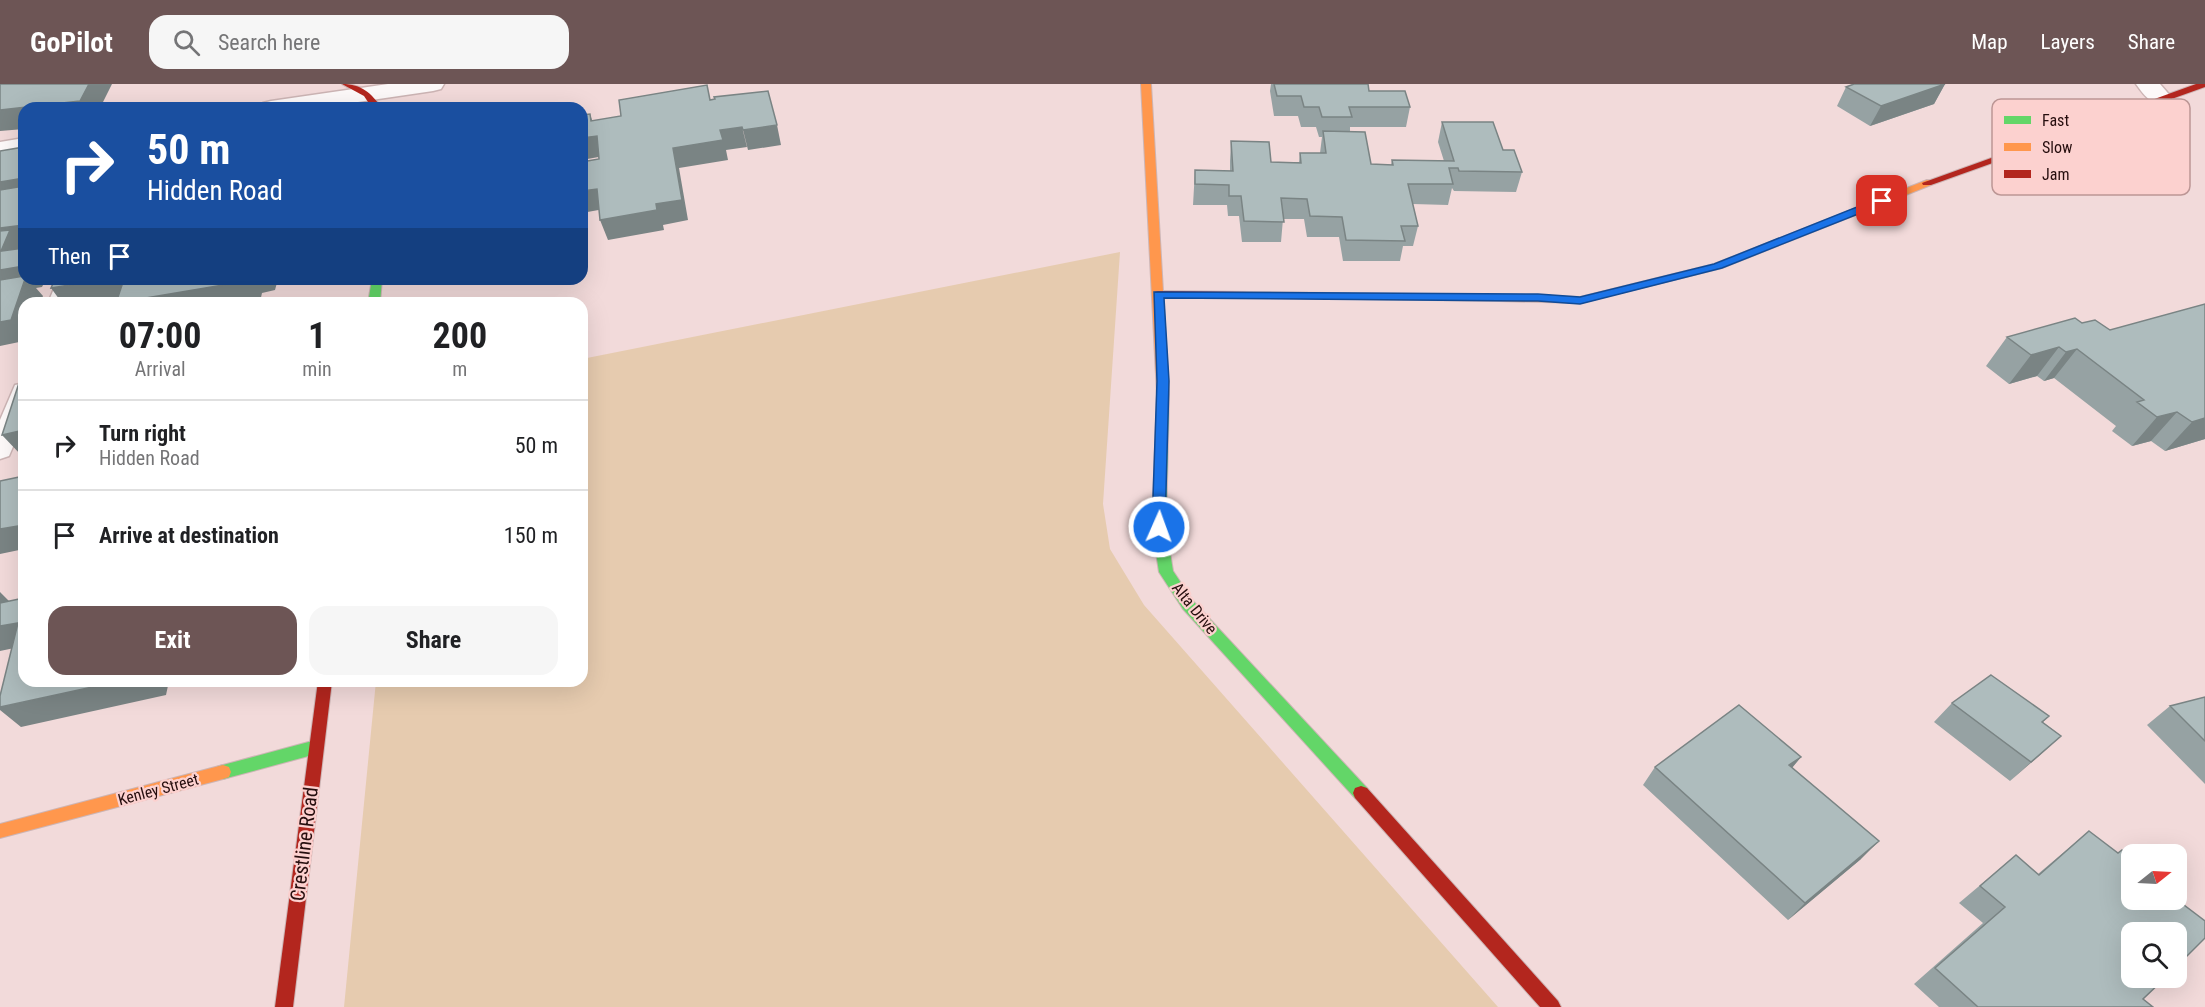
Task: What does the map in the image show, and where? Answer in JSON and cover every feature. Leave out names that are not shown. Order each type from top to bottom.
[{"type":"street","points":[[314,102],[432,84]]},
{"type":"street","name":"Alta Drive","points":[[1146,84],[1163,381],[1159,527],[1166,572],[1188,605],[1337,766],[1552,1007]]},
{"type":"street","points":[[2138,99],[2155,92],[2205,84]]},
{"type":"street","points":[[0,149],[18,146]]},
{"type":"street","points":[[1158,294],[1580,300],[1718,266],[1992,157]]},
{"type":"street","name":"Crestline Road","points":[[284,1007],[324,687]]},
{"type":"street","name":"Kenley Street","points":[[0,831],[316,747]]},
{"type":"lane","points":[[0,450],[18,406]]},
{"type":"shaded area","points":[[1120,252],[1103,504],[1110,549],[1144,605],[1498,1007],[344,1007],[375,687],[588,687],[588,358]]},
{"type":"building","points":[[0,84],[89,84],[80,101],[18,102],[18,108],[0,110]]},
{"type":"building","points":[[1274,84],[1368,84],[1369,91],[1405,91],[1410,107],[1349,107],[1352,117],[1322,117],[1319,107],[1304,107],[1301,96],[1277,96]]},
{"type":"building","points":[[1854,84],[1945,84],[1881,106],[1846,87]]},
{"type":"building","points":[[707,85],[710,100],[715,99],[714,97],[768,91],[777,125],[743,130],[742,127],[720,130],[723,140],[673,148],[682,200],[656,204],[657,210],[600,220],[597,189],[588,190],[588,161],[599,159],[597,136],[588,137],[588,114],[590,114],[591,121],[621,116],[619,100]]},
{"type":"building","points":[[1442,122],[1493,122],[1503,150],[1514,150],[1522,172],[1459,171],[1458,168],[1449,168],[1453,184],[1408,184],[1418,226],[1401,226],[1405,241],[1346,240],[1342,217],[1310,216],[1307,199],[1281,198],[1284,222],[1244,221],[1241,196],[1229,196],[1229,185],[1195,184],[1195,170],[1233,171],[1231,141],[1269,142],[1271,162],[1301,163],[1300,153],[1326,153],[1323,131],[1365,132],[1371,164],[1393,165],[1392,160],[1454,161]]},
{"type":"building","points":[[18,148],[18,179],[0,182],[0,151]]},
{"type":"building","points":[[18,187],[18,226],[0,228],[0,190]]},
{"type":"building","points":[[10,230],[1,251],[18,249],[18,267],[0,270],[0,231]]},
{"type":"building","points":[[18,277],[18,285],[23,285],[11,320],[0,322],[0,280]]},
{"type":"building","points":[[52,285],[69,285],[51,288]]},
{"type":"building","points":[[122,285],[223,285],[152,297],[118,297]]},
{"type":"building","points":[[2205,304],[2205,418],[2192,422],[2177,412],[2157,417],[2137,402],[2144,400],[2077,349],[2066,352],[2059,347],[2031,355],[2007,337],[2075,318],[2082,323],[2095,320],[2110,330]]},
{"type":"building","points":[[18,386],[18,431],[2,435]]},
{"type":"building","points":[[18,477],[18,526],[0,529],[0,481]]},
{"type":"building","points":[[18,599],[18,623],[0,626],[0,603]]},
{"type":"building","points":[[18,623],[18,687],[92,687],[0,707],[0,696]]},
{"type":"building","points":[[1991,675],[2049,716],[2042,722],[2061,736],[2031,762],[1952,703]]},
{"type":"building","points":[[2205,697],[2205,741],[2170,706]]},
{"type":"building","points":[[1739,705],[1801,757],[1789,765],[1879,841],[1805,903],[1655,767]]},
{"type":"building","points":[[2089,831],[2118,853],[2121,851],[2121,910],[2187,910],[2187,907],[2205,921],[2205,938],[2187,956],[2187,922],[2121,922],[2121,988],[2155,988],[2143,999],[2153,1007],[1978,1007],[1935,968],[2005,907],[1980,886],[2016,855],[2039,875]]},
{"type":"traffic: fast","points":[[375,297],[376,285]]},
{"type":"traffic: fast","points":[[1163,395],[1159,527],[1166,572],[1188,605],[1361,793]]},
{"type":"traffic: fast","points":[[223,772],[316,747]]},
{"type":"traffic: slow","points":[[1146,84],[1163,395]]},
{"type":"traffic: slow","points":[[1499,298],[1580,300],[1718,266],[1927,183]]},
{"type":"traffic: slow","points":[[0,831],[223,772]]},
{"type":"traffic: jam","points":[[347,84],[367,94],[373,102]]},
{"type":"traffic: jam","points":[[2163,99],[2205,84]]},
{"type":"traffic: jam","points":[[1927,183],[1992,160]]},
{"type":"traffic: jam","points":[[1158,294],[1499,298]]},
{"type":"traffic: jam","points":[[284,1007],[324,687]]},
{"type":"traffic: jam","points":[[1361,793],[1552,1007]]},
{"type":"route","points":[[1159,527],[1163,381],[1158,294],[1580,300],[1718,266],[1882,201]]}]
